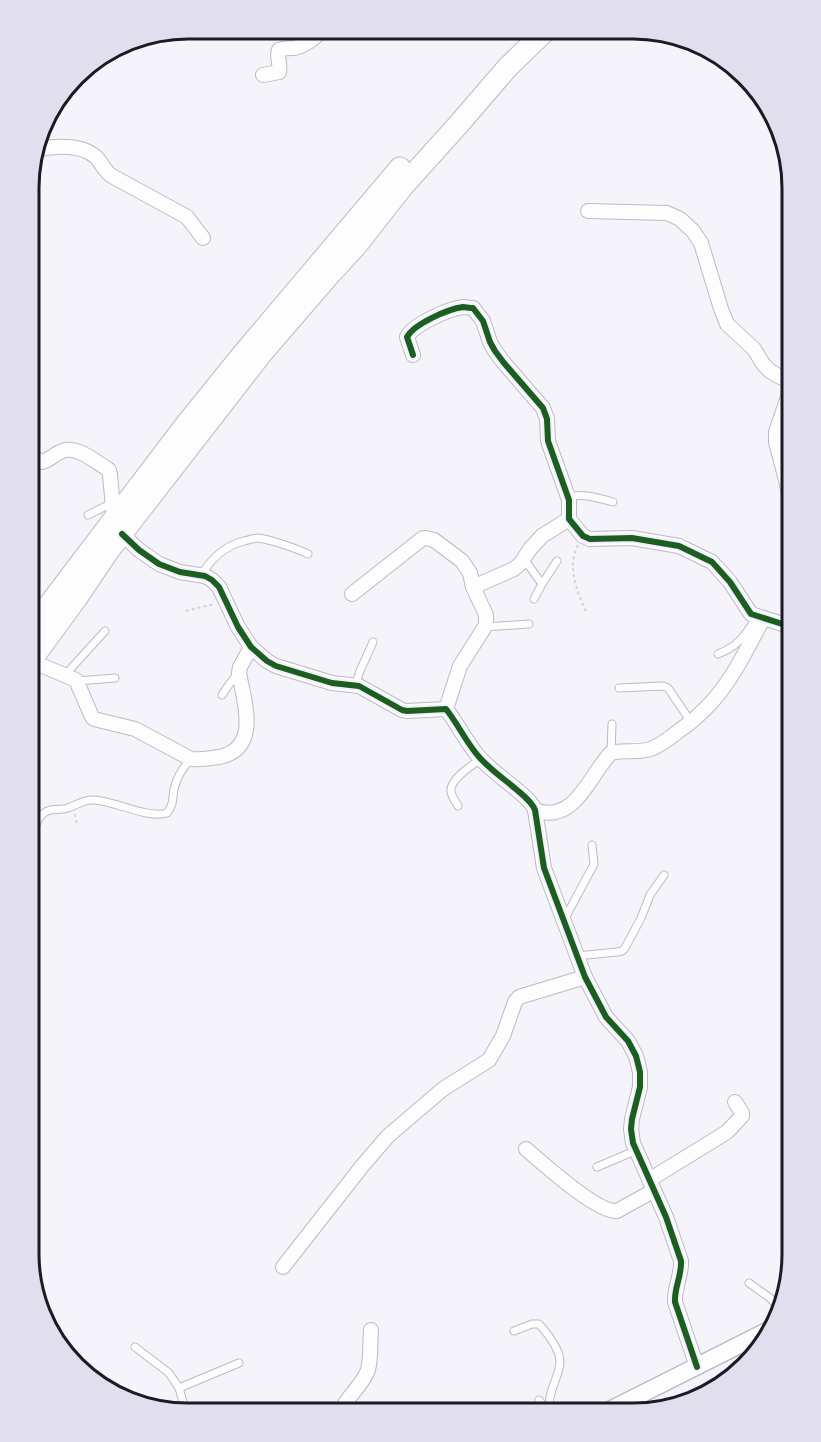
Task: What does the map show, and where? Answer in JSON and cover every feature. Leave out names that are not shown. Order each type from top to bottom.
[{"type":"highway","points":[[39,618],[187,423],[242,355],[394,186],[519,39]]},
{"type":"highway","points":[[394,186],[537,39]]},
{"type":"highway","points":[[39,647],[116,518]]},
{"type":"street","points":[[264,75],[279,72],[277,54],[279,50],[302,46],[312,39]]},
{"type":"street","points":[[44,148],[73,147],[95,156],[111,176],[188,217],[203,238]]},
{"type":"street","points":[[588,211],[667,213],[681,219],[701,243],[727,324],[754,349],[770,371],[782,378]]},
{"type":"street","points":[[413,355],[407,337],[414,328],[445,312],[464,306],[473,308],[483,321],[495,351],[543,408],[547,419],[548,441],[568,497],[569,519],[583,536],[632,538],[673,544],[707,559],[730,582],[751,614],[782,624]]},
{"type":"street","points":[[782,414],[776,432],[782,465]]},
{"type":"street","points":[[39,460],[42,462],[60,452],[75,450],[109,470],[116,518],[139,550],[159,564],[212,580],[219,587],[238,627],[251,647],[276,666],[332,683],[365,689],[402,710],[446,709]]},
{"type":"street","points":[[473,587],[514,569],[542,536],[569,519]]},
{"type":"street","points":[[352,594],[426,537],[434,540],[462,561],[470,573],[473,587],[487,620],[460,666],[446,709]]},
{"type":"street","points":[[535,810],[546,814],[568,807],[582,794],[611,753],[651,749],[691,722],[706,709],[728,680],[760,618]]},
{"type":"street","points":[[39,666],[71,678],[94,719],[135,729],[191,759],[200,760],[227,755],[238,748],[245,735],[247,720],[239,673],[251,647]]},
{"type":"street","points":[[446,709],[473,751],[532,804],[535,810],[542,860],[585,977],[602,1012],[628,1041],[636,1056],[640,1072],[640,1087],[632,1119],[633,1143],[666,1217],[681,1261],[682,1267],[675,1302],[697,1367]]},
{"type":"street","points":[[283,1268],[388,1136],[443,1089],[489,1060],[503,1036],[515,1002],[519,998],[585,977]]},
{"type":"street","points":[[526,1149],[584,1196],[598,1205],[617,1211],[727,1132],[742,1116],[735,1102]]},
{"type":"street","points":[[345,1403],[368,1369],[372,1330]]},
{"type":"street","points":[[624,1403],[758,1336]]},
{"type":"lane","points":[[39,465],[42,462]]},
{"type":"lane","points":[[568,497],[579,494],[613,502]]},
{"type":"lane","points":[[88,515],[116,518]]},
{"type":"lane","points":[[201,576],[215,556],[226,548],[235,543],[258,538],[299,549],[308,554]]},
{"type":"lane","points":[[524,558],[542,584]]},
{"type":"lane","points":[[534,599],[557,561]]},
{"type":"lane","points":[[718,654],[739,643],[760,618]]},
{"type":"lane","points":[[484,627],[529,624]]},
{"type":"lane","points":[[71,678],[105,631]]},
{"type":"lane","points":[[355,686],[374,642]]},
{"type":"lane","points":[[222,695],[239,673]]},
{"type":"lane","points":[[71,678],[115,678]]},
{"type":"lane","points":[[619,688],[663,686],[668,688],[691,722]]},
{"type":"lane","points":[[611,753],[612,724]]},
{"type":"lane","points":[[39,819],[47,811],[68,808],[81,802],[94,800],[158,814],[167,813],[173,804],[172,797],[179,775],[191,759]]},
{"type":"lane","points":[[458,806],[451,791],[453,783],[481,759]]},
{"type":"lane","points":[[564,920],[594,864],[592,845]]},
{"type":"lane","points":[[577,956],[622,951],[642,918],[650,896],[664,875]]},
{"type":"lane","points":[[597,1167],[637,1150]]},
{"type":"lane","points":[[749,1283],[774,1302]]},
{"type":"lane","points":[[514,1331],[538,1324],[557,1351],[560,1359],[559,1370],[550,1403]]},
{"type":"lane","points":[[135,1347],[169,1373],[179,1388],[183,1403]]},
{"type":"lane","points":[[179,1388],[239,1363]]},
{"type":"path","points":[[583,536],[575,550],[573,562],[575,586],[587,614]]},
{"type":"path","points":[[186,611],[225,601]]},
{"type":"cycle path","points":[[413,355],[407,337],[417,327],[449,311],[463,307],[473,308],[483,321],[495,351],[543,408],[547,419],[548,441],[569,500],[569,519],[583,536],[590,539],[632,538],[679,546],[712,562],[730,582],[751,614],[782,624]]},
{"type":"cycle path","points":[[122,534],[159,564],[180,572],[205,576],[212,580],[219,587],[238,627],[251,647],[276,666],[332,683],[359,686],[402,710],[446,709],[479,757],[532,804],[535,810],[544,868],[585,977],[606,1017],[628,1041],[636,1056],[640,1072],[640,1087],[632,1119],[633,1143],[666,1217],[681,1261],[675,1302],[697,1367]]}]
